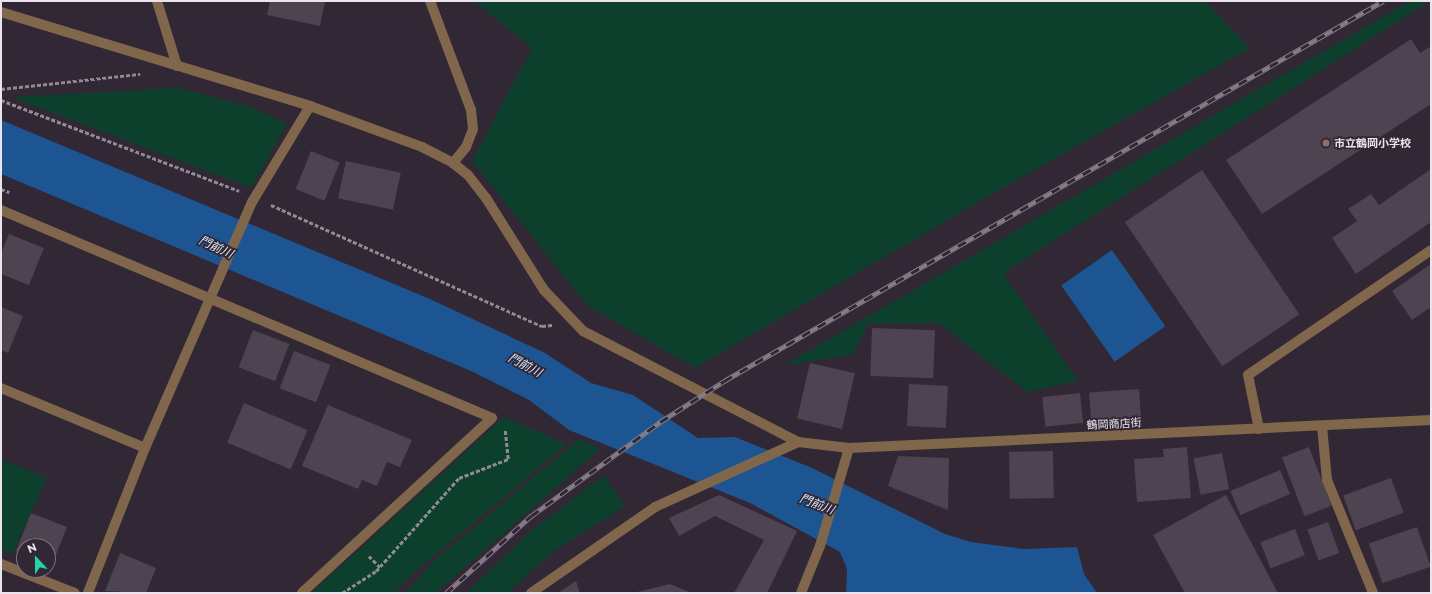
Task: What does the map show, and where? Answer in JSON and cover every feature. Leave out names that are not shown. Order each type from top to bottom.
[{"type":"street","points":[[156,1],[178,66]]},
{"type":"street","points":[[430,1],[470,110],[473,129],[466,147],[453,163]]},
{"type":"street","points":[[1,12],[310,106],[422,147],[453,163],[468,175],[544,290],[575,324],[798,442]]},
{"type":"street","points":[[88,593],[145,448],[213,297],[253,200],[310,106]]},
{"type":"street","points":[[1,210],[213,297],[492,418],[302,593]]},
{"type":"street","points":[[1259,428],[1248,374],[1431,250]]},
{"type":"street","points":[[1,388],[145,448]]},
{"type":"street","name":"鶴岡商店街","points":[[798,442],[849,448],[1431,420]]},
{"type":"street","points":[[1322,426],[1327,480],[1372,593]]},
{"type":"street","points":[[531,593],[655,507],[798,442]]},
{"type":"street","points":[[801,593],[820,546],[844,472],[849,448]]},
{"type":"street","points":[[1,564],[75,593]]},
{"type":"path","points":[[1,89],[117,79],[147,72]]},
{"type":"path","points":[[1,100],[253,200],[542,326],[575,324]]},
{"type":"path","points":[[342,593],[376,571],[459,478],[508,459],[505,429],[492,418]]},
{"type":"green space","points":[[474,1],[1205,1],[1250,48],[987,197],[695,368],[587,305],[472,161],[532,48]]},
{"type":"green space","points":[[1410,1],[1430,1],[1003,273],[1078,381],[1027,392],[939,323],[868,324],[853,355],[785,365]]},
{"type":"green space","points":[[178,88],[252,107],[287,124],[251,188],[11,97]]},
{"type":"green space","points":[[504,417],[567,444],[411,575],[395,593],[312,593]]},
{"type":"green space","points":[[579,439],[600,449],[436,593],[405,593],[434,561]]},
{"type":"green space","points":[[1,459],[47,478],[19,538],[16,538],[16,545],[12,554],[1,550]]},
{"type":"green space","points":[[604,475],[625,506],[552,552],[508,593],[466,593],[530,532]]},
{"type":"water","name":"門前川","points":[[1,120],[430,299],[545,353],[591,383],[633,395],[698,438],[735,437],[812,468],[945,534],[971,542],[1024,549],[1077,547],[1084,574],[1097,593],[846,593],[847,569],[840,552],[750,503],[569,430],[529,400],[471,371],[1,174]]},
{"type":"water","points":[[1112,250],[1165,326],[1115,362],[1061,286]]},
{"type":"building","points":[[270,1],[325,1],[320,26],[267,15]]},
{"type":"building","points":[[1411,39],[1420,53],[1431,46],[1431,104],[1262,214],[1226,160]]},
{"type":"building","points":[[311,151],[340,163],[324,201],[296,189]]},
{"type":"building","points":[[346,161],[401,173],[393,210],[338,198]]},
{"type":"building","points":[[1431,169],[1431,222],[1356,274],[1332,238],[1357,221],[1348,209],[1371,194],[1379,205]]},
{"type":"building","points":[[1202,170],[1299,314],[1222,366],[1125,222]]},
{"type":"building","points":[[9,234],[44,248],[29,285],[1,274],[1,253]]},
{"type":"building","points":[[1431,264],[1431,307],[1412,320],[1392,291]]},
{"type":"building","points":[[1,307],[23,316],[8,353],[1,350]]},
{"type":"building","points":[[872,328],[935,330],[933,378],[870,376]]},
{"type":"building","points":[[253,330],[289,344],[275,381],[239,367]]},
{"type":"building","points":[[294,351],[330,365],[316,402],[280,388]]},
{"type":"building","points":[[810,363],[855,373],[842,429],[797,419]]},
{"type":"building","points":[[909,384],[948,386],[946,428],[907,426]]},
{"type":"building","points":[[1139,389],[1141,421],[1091,424],[1089,392]]},
{"type":"building","points":[[1080,393],[1083,423],[1045,427],[1042,397]]},
{"type":"building","points":[[244,403],[308,430],[291,470],[227,443]]},
{"type":"building","points":[[328,405],[412,440],[400,467],[387,462],[377,486],[362,480],[358,489],[302,466]]},
{"type":"building","points":[[1187,447],[1191,498],[1137,502],[1134,459],[1164,457],[1163,449]]},
{"type":"building","points":[[1309,447],[1332,506],[1305,516],[1282,457]]},
{"type":"building","points":[[1053,451],[1054,498],[1010,499],[1009,452]]},
{"type":"building","points":[[1222,453],[1229,489],[1201,495],[1194,459]]},
{"type":"building","points":[[898,456],[949,458],[948,510],[888,486]]},
{"type":"building","points":[[1280,470],[1290,494],[1240,515],[1230,491]]},
{"type":"building","points":[[1391,478],[1404,513],[1356,530],[1343,495]]},
{"type":"building","points":[[719,495],[797,531],[767,593],[734,593],[764,540],[715,516],[679,536],[669,518]]},
{"type":"building","points":[[1226,495],[1278,593],[1185,593],[1153,535]]},
{"type":"building","points":[[31,513],[67,527],[56,555],[56,538],[21,538]]},
{"type":"building","points":[[1328,522],[1339,553],[1319,561],[1307,530]]},
{"type":"building","points":[[1417,527],[1431,567],[1382,583],[1369,544]]},
{"type":"building","points":[[1295,529],[1305,555],[1270,568],[1260,542]]},
{"type":"building","points":[[120,553],[156,568],[146,593],[105,591]]},
{"type":"building","points":[[576,581],[580,593],[558,593]]},
{"type":"building","points":[[670,584],[692,593],[637,593],[637,592]]},
{"type":"railway","points":[[446,593],[531,516],[660,422],[724,381],[1383,1]]},
{"type":"place","name":"市立鶴岡小学校","points":[[1326,143]]}]
